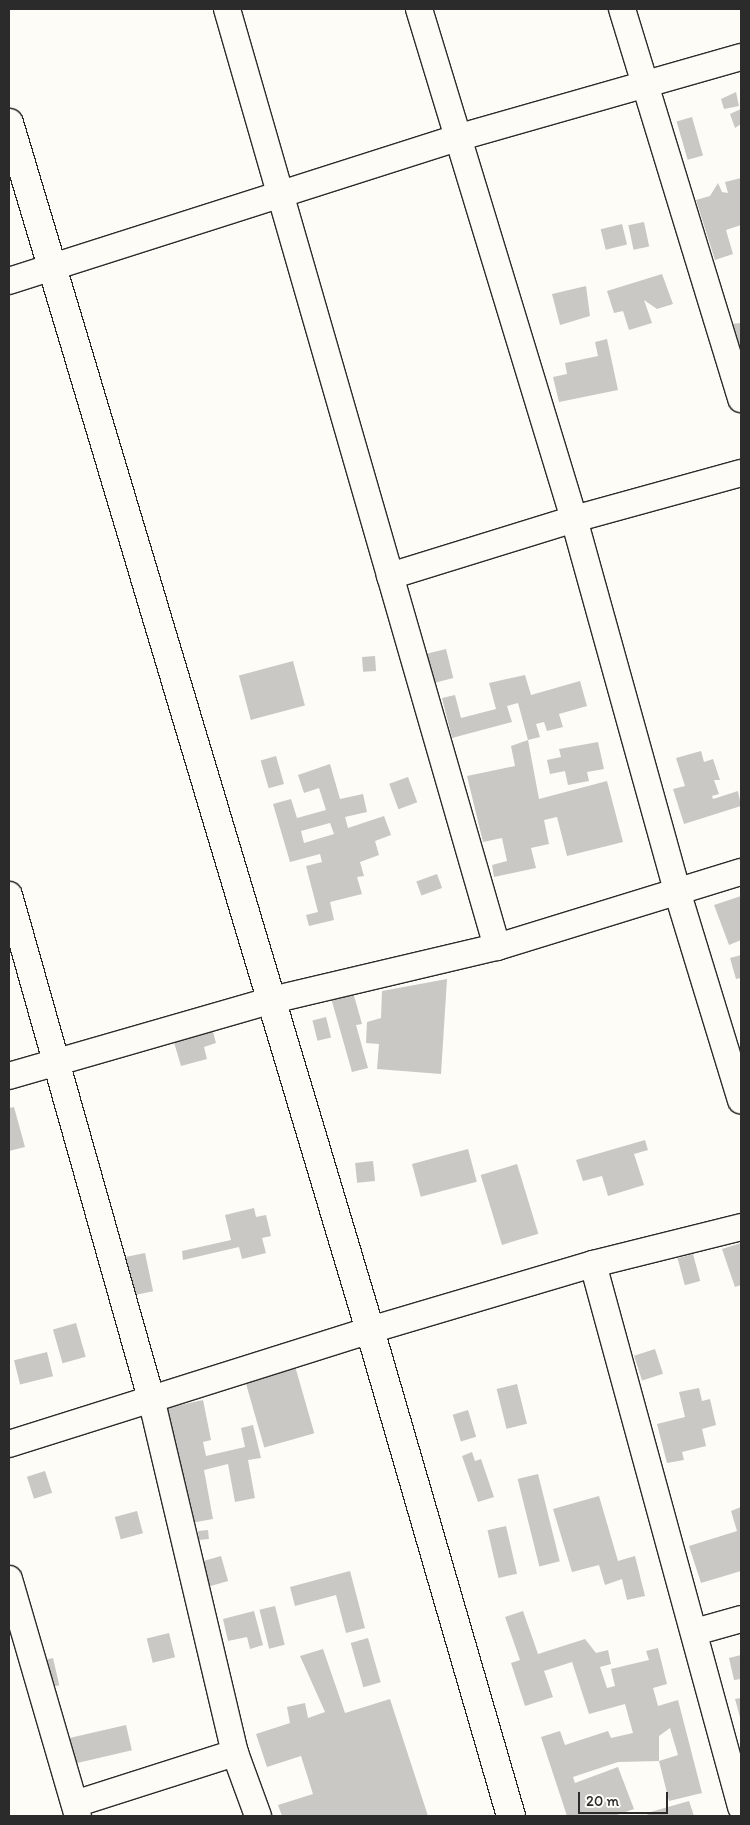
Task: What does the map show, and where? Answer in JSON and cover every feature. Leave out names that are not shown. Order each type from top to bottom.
[{"type":"street","points":[[228,9],[279,194],[497,947]]},
{"type":"street","points":[[419,9],[574,519],[677,891],[741,1100]]},
{"type":"street","points":[[622,9],[741,399]]},
{"type":"street","points":[[9,281],[457,138],[741,57]]},
{"type":"street","points":[[9,123],[50,269],[370,1330],[511,1816]]},
{"type":"street","points":[[390,576],[574,519],[741,473]]},
{"type":"street","points":[[9,1076],[55,1060],[272,1000],[497,947],[741,872]]},
{"type":"street","points":[[9,895],[151,1398],[235,1754],[258,1816]]},
{"type":"street","points":[[9,1444],[370,1330],[593,1264],[741,1227]]},
{"type":"street","points":[[593,1264],[695,1632],[741,1807]]},
{"type":"street","points":[[9,1579],[76,1810],[235,1754]]},
{"type":"street","points":[[695,1632],[741,1619]]},
{"type":"building","points":[[736,92],[739,106],[724,109],[721,99]]},
{"type":"building","points":[[741,109],[741,124],[735,128],[730,114]]},
{"type":"building","points":[[692,117],[703,155],[688,160],[677,121]]},
{"type":"building","points":[[741,178],[741,225],[726,230],[733,254],[715,260],[696,200],[710,196],[718,183],[722,192],[728,193],[725,182]]},
{"type":"building","points":[[644,222],[649,246],[634,250],[628,225]]},
{"type":"building","points":[[622,224],[627,244],[606,250],[601,229]]},
{"type":"building","points":[[662,274],[673,304],[657,309],[644,300],[652,323],[629,330],[623,311],[614,313],[607,291]]},
{"type":"building","points":[[586,286],[590,316],[560,325],[552,294]]},
{"type":"building","points":[[741,323],[741,348],[739,349],[730,324]]},
{"type":"building","points":[[607,339],[618,390],[559,402],[553,377],[567,374],[565,363],[598,356],[595,342]]},
{"type":"building","points":[[446,649],[453,678],[433,683],[426,654]]},
{"type":"building","points":[[375,656],[376,671],[363,672],[362,657]]},
{"type":"building","points":[[293,661],[305,705],[251,720],[239,675]]},
{"type":"building","points":[[525,675],[531,695],[580,681],[587,706],[559,714],[563,727],[547,731],[544,722],[536,724],[540,737],[528,740],[518,703],[507,706],[512,722],[452,738],[442,698],[455,695],[461,718],[496,709],[489,683]]},
{"type":"building","points":[[528,740],[539,799],[607,781],[623,842],[567,856],[557,817],[544,820],[549,844],[531,848],[536,868],[494,877],[492,865],[507,861],[502,838],[483,842],[467,776],[515,766],[511,746]]},
{"type":"building","points":[[598,742],[604,769],[587,772],[589,781],[568,785],[565,771],[550,774],[547,760],[561,757],[559,749]]},
{"type":"building","points":[[701,751],[704,762],[713,759],[720,780],[714,780],[719,794],[712,796],[713,799],[738,791],[741,806],[684,824],[673,789],[685,786],[676,758]]},
{"type":"building","points":[[276,756],[284,784],[269,788],[261,760]]},
{"type":"building","points":[[330,764],[340,799],[363,794],[367,812],[345,817],[348,828],[384,816],[391,835],[375,841],[379,855],[360,862],[364,876],[357,877],[362,894],[330,902],[334,920],[309,926],[306,915],[318,912],[306,866],[322,862],[320,854],[290,862],[273,804],[291,799],[297,818],[326,810],[319,788],[304,793],[298,775]],"holes":[[[330,823],[334,834],[304,843],[301,831]]]},
{"type":"building","points":[[408,777],[417,802],[398,809],[389,784]]},
{"type":"building","points":[[437,874],[442,888],[421,896],[416,882]]},
{"type":"building","points":[[741,896],[741,940],[729,945],[714,905]]},
{"type":"building","points":[[741,955],[741,978],[736,979],[730,958]]},
{"type":"building","points":[[447,979],[441,1074],[377,1069],[379,1044],[366,1043],[367,1022],[381,1018],[382,991]]},
{"type":"building","points":[[353,992],[362,1024],[356,1025],[368,1068],[352,1072],[331,998]]},
{"type":"building","points":[[326,1017],[331,1037],[317,1041],[312,1020]]},
{"type":"building","points":[[212,1028],[216,1043],[204,1047],[207,1059],[181,1066],[173,1039]]},
{"type":"building","points":[[14,1107],[25,1147],[9,1151],[9,1108]]},
{"type":"building","points":[[645,1140],[648,1150],[634,1154],[644,1185],[608,1196],[602,1176],[583,1181],[576,1160]]},
{"type":"building","points":[[468,1149],[477,1182],[421,1197],[412,1164]]},
{"type":"building","points":[[373,1161],[375,1181],[357,1183],[355,1163]]},
{"type":"building","points":[[517,1164],[538,1234],[502,1245],[481,1175]]},
{"type":"building","points":[[254,1208],[256,1217],[266,1215],[271,1236],[262,1238],[266,1253],[242,1259],[239,1247],[183,1260],[182,1251],[231,1240],[225,1215]]},
{"type":"building","points":[[741,1243],[741,1285],[735,1287],[722,1249]]},
{"type":"building","points":[[145,1253],[153,1291],[133,1296],[124,1257]]},
{"type":"building","points":[[693,1254],[700,1281],[685,1285],[678,1258]]},
{"type":"building","points":[[76,1323],[86,1357],[63,1363],[53,1330]]},
{"type":"building","points":[[655,1349],[663,1374],[642,1381],[634,1356]]},
{"type":"building","points":[[47,1352],[53,1376],[20,1384],[14,1360]]},
{"type":"building","points":[[295,1366],[314,1433],[264,1448],[245,1380]]},
{"type":"building","points":[[517,1384],[527,1424],[507,1429],[497,1389]]},
{"type":"building","points":[[699,1388],[702,1401],[710,1399],[716,1425],[702,1429],[706,1446],[682,1452],[684,1460],[667,1463],[657,1424],[685,1417],[679,1392]]},
{"type":"building","points":[[203,1400],[211,1440],[203,1442],[206,1456],[245,1447],[241,1428],[253,1425],[261,1458],[248,1460],[255,1498],[235,1502],[228,1464],[204,1470],[213,1519],[191,1523],[163,1409]]},
{"type":"building","points":[[468,1410],[476,1437],[461,1441],[453,1415]]},
{"type":"building","points":[[472,1452],[475,1461],[481,1459],[494,1497],[478,1502],[462,1456]]},
{"type":"building","points":[[45,1471],[52,1493],[34,1499],[27,1477]]},
{"type":"building","points":[[538,1474],[560,1561],[539,1566],[518,1479]]},
{"type":"building","points":[[599,1496],[618,1561],[635,1556],[645,1596],[627,1600],[622,1579],[605,1585],[599,1565],[572,1572],[553,1509]]},
{"type":"building","points":[[741,1507],[741,1571],[701,1583],[689,1546],[737,1531],[731,1511]]},
{"type":"building","points":[[137,1511],[143,1533],[121,1539],[115,1517]]},
{"type":"building","points":[[506,1526],[517,1574],[499,1578],[487,1530]]},
{"type":"building","points":[[208,1530],[209,1539],[199,1540],[198,1531]]},
{"type":"building","points":[[221,1556],[228,1581],[209,1587],[202,1562]]},
{"type":"building","points":[[350,1571],[365,1628],[346,1633],[336,1595],[295,1606],[290,1587]]},
{"type":"building","points":[[275,1606],[285,1645],[269,1649],[259,1610]]},
{"type":"building","points":[[254,1611],[263,1645],[250,1649],[247,1637],[228,1641],[223,1619]]},
{"type":"building","points":[[523,1611],[538,1654],[585,1639],[596,1653],[608,1650],[611,1664],[600,1667],[607,1688],[615,1686],[611,1669],[649,1660],[646,1651],[658,1648],[667,1684],[653,1688],[658,1706],[678,1700],[702,1793],[669,1801],[659,1761],[618,1762],[573,1777],[575,1783],[618,1767],[634,1809],[614,1816],[567,1816],[541,1737],[560,1731],[565,1745],[608,1731],[611,1738],[633,1733],[625,1704],[589,1714],[572,1662],[544,1671],[553,1697],[525,1706],[511,1663],[520,1660],[505,1617]],"holes":[[[670,1728],[678,1755],[659,1761],[659,1736]]]},
{"type":"building","points":[[169,1633],[175,1657],[153,1663],[147,1639]]},
{"type":"building","points":[[368,1638],[381,1682],[363,1687],[351,1643]]},
{"type":"building","points":[[323,1649],[345,1713],[390,1699],[428,1816],[282,1816],[278,1805],[313,1794],[301,1756],[267,1767],[256,1734],[290,1723],[287,1707],[305,1703],[308,1718],[325,1712],[300,1656]]},
{"type":"building","points":[[741,1655],[741,1679],[734,1680],[729,1658]]},
{"type":"building","points":[[53,1658],[59,1685],[43,1689],[36,1662]]},
{"type":"building","points":[[741,1698],[741,1721],[735,1699]]},
{"type":"building","points":[[126,1725],[132,1750],[67,1765],[61,1740]]},
{"type":"building","points":[[689,1801],[694,1816],[648,1816],[647,1813]]}]
